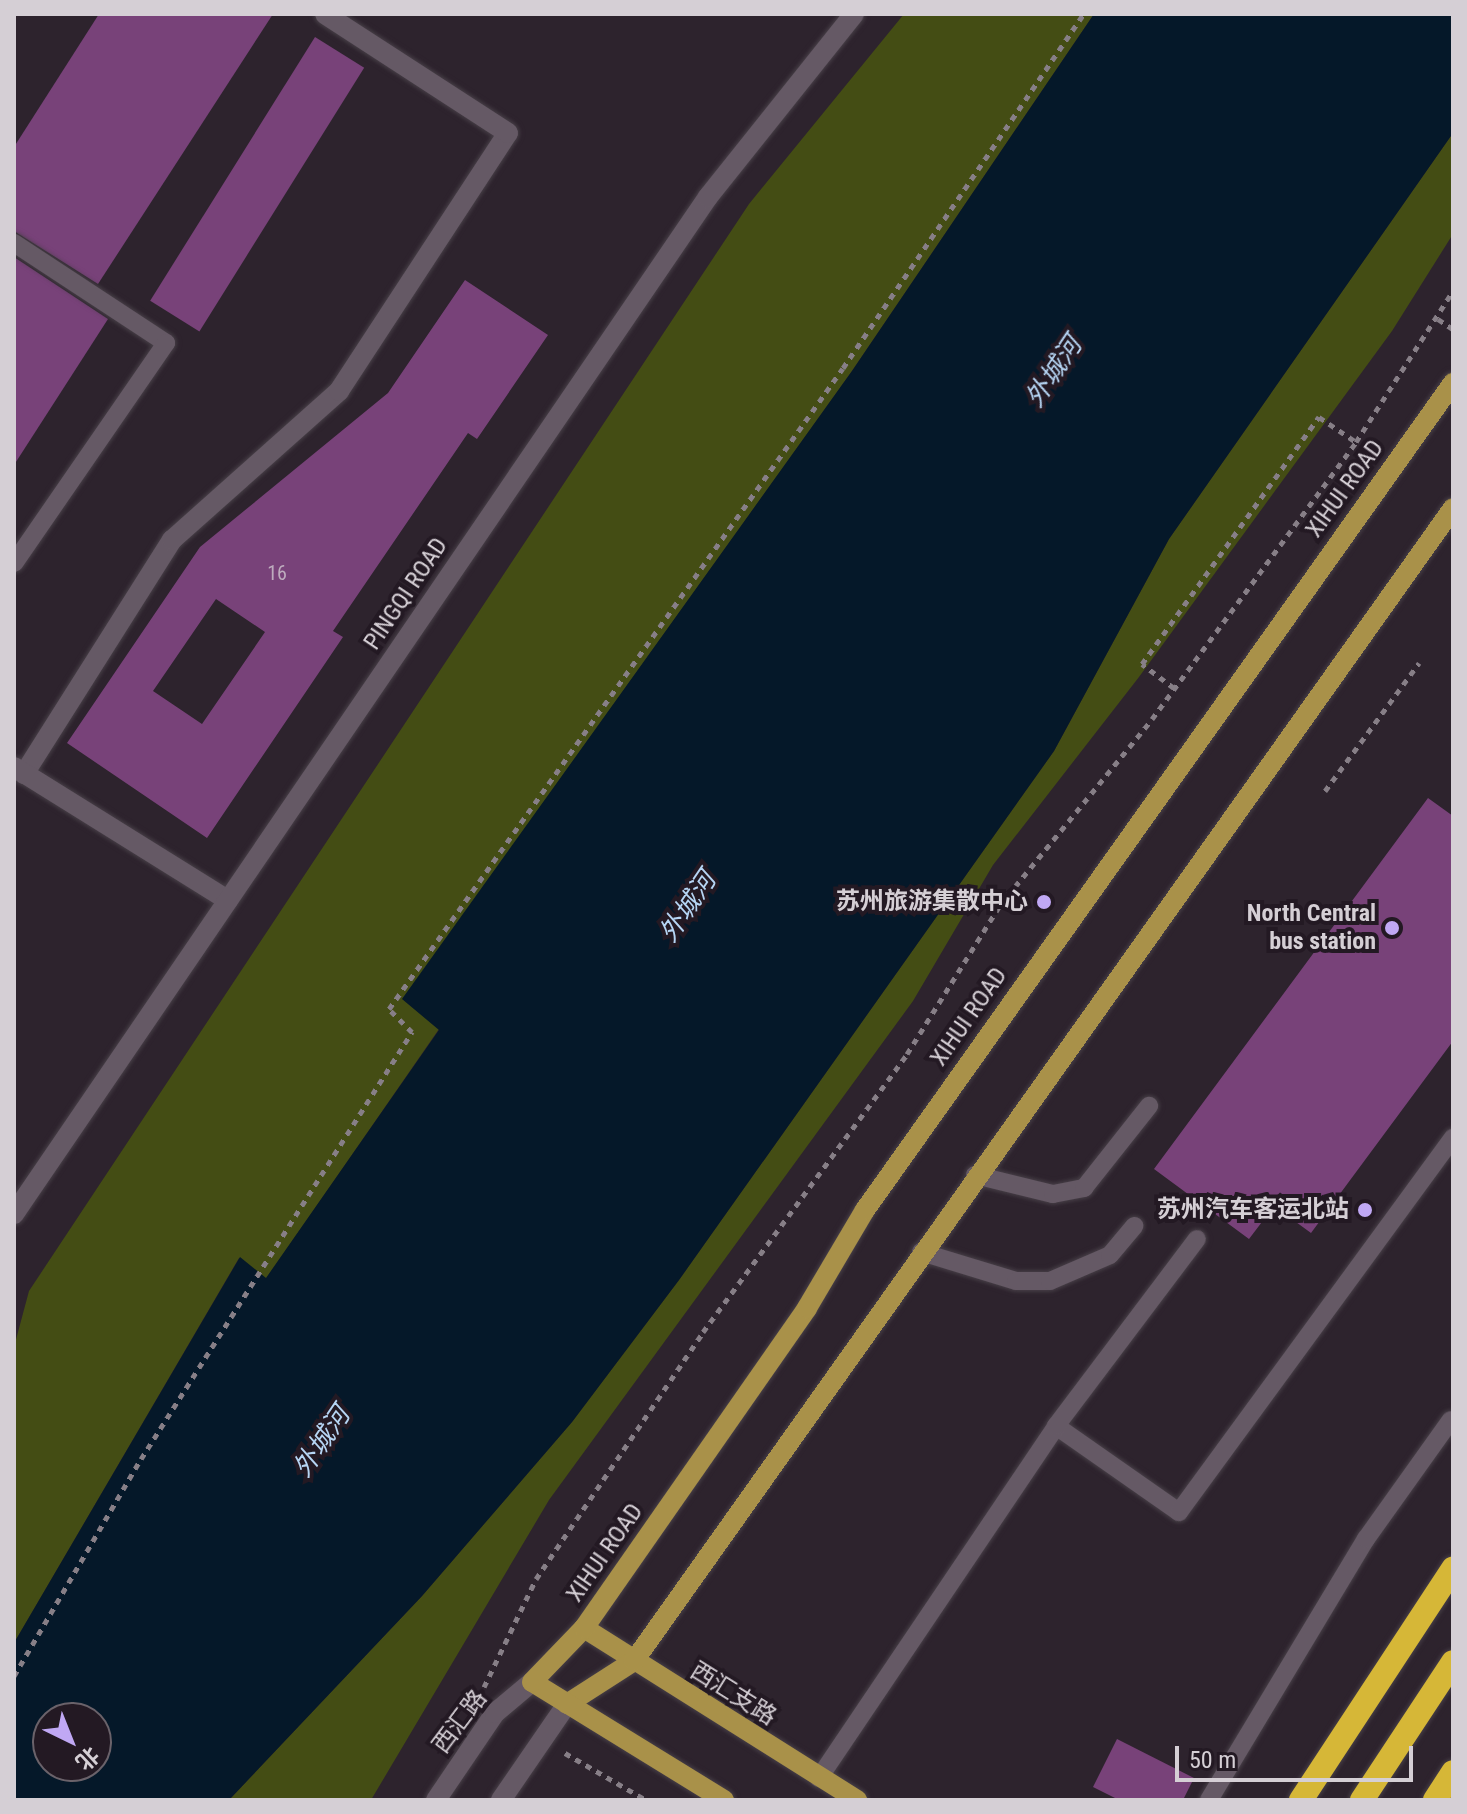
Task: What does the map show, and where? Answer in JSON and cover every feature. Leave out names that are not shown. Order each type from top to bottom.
[{"type":"highway","points":[[1301,1800],[1453,1569]]},
{"type":"highway","points":[[1362,1800],[1453,1662]]},
{"type":"highway","points":[[1435,1800],[1453,1772]]},
{"type":"main road","points":[[228,900],[19,770],[172,540],[339,391],[508,133],[325,14]]},
{"type":"main road","name":"PINGQI ROAD","points":[[14,1214],[708,197],[848,16]]},
{"type":"main road","name":"XIHUI ROAD","points":[[532,1682],[584,1628],[807,1308],[865,1210],[1453,383]]},
{"type":"main road","points":[[501,1800],[567,1704],[634,1661],[975,1175],[1453,508]]},
{"type":"main road","name":"西汇支路","points":[[584,1628],[857,1800]]},
{"type":"main road","points":[[532,1682],[724,1800]]},
{"type":"main road","name":"西汇路","points":[[436,1800],[495,1713],[532,1682]]},
{"type":"lane","points":[[14,243],[166,343],[14,563]]},
{"type":"lane","points":[[975,1175],[1053,1194],[1084,1188],[1149,1106]]},
{"type":"lane","points":[[1056,1426],[1179,1512],[1453,1137]]},
{"type":"lane","points":[[921,1252],[1016,1281],[1050,1281],[1110,1255],[1134,1226]]},
{"type":"lane","points":[[819,1778],[1056,1426],[1197,1239]]},
{"type":"lane","points":[[1209,1800],[1366,1539],[1451,1420]]},
{"type":"path","points":[[14,1676],[141,1459],[412,1032],[389,1009],[843,368],[1084,14]]},
{"type":"path","points":[[559,1545],[703,1332],[907,1054],[1000,905],[1174,688],[1356,442],[1438,319],[1453,291]]},
{"type":"path","points":[[1438,319],[1453,329]]},
{"type":"path","points":[[1174,688],[1142,664],[1319,417],[1356,442]]},
{"type":"path","points":[[1325,791],[1419,663]]},
{"type":"path","points":[[610,1779],[646,1800]]},
{"type":"green space","points":[[904,14],[1094,14],[852,371],[403,999],[439,1029],[266,1279],[239,1258],[14,1643],[14,1347],[29,1291],[749,204]]},
{"type":"green space","points":[[1453,133],[1453,234],[1392,331],[1139,677],[993,865],[913,1001],[549,1500],[371,1800],[229,1800],[422,1596],[572,1422],[679,1280],[1054,751],[1169,539]]},
{"type":"water","name":"外城河","points":[[1094,14],[1453,14],[1453,133],[1169,539],[1054,751],[679,1280],[572,1422],[422,1596],[229,1800],[14,1800],[14,1643],[240,1257],[266,1278],[439,1030],[402,999],[852,371]]},
{"type":"building","points":[[99,14],[273,14],[98,284],[14,231],[14,147]]},
{"type":"building","points":[[315,37],[364,68],[199,331],[150,301]]},
{"type":"building","points":[[14,257],[108,319],[14,465]]},
{"type":"building","points":[[465,280],[548,335],[477,439],[468,433],[333,631],[343,637],[207,838],[67,743],[200,547],[388,393]],"holes":[[[216,599],[265,632],[202,724],[153,691]]]},
{"type":"building","name":"North Central bus station","points":[[1428,798],[1453,816],[1453,1041],[1311,1233],[1274,1206],[1249,1239],[1154,1169]]},
{"type":"building","points":[[1117,1739],[1194,1778],[1183,1800],[1119,1800],[1093,1787]]},
{"type":"place","name":"苏州旅游集散中心","points":[[1044,902]]},
{"type":"place","name":"North Central bus station","points":[[1392,928]]},
{"type":"place","name":"苏州汽车客运北站","points":[[1365,1210]]}]
